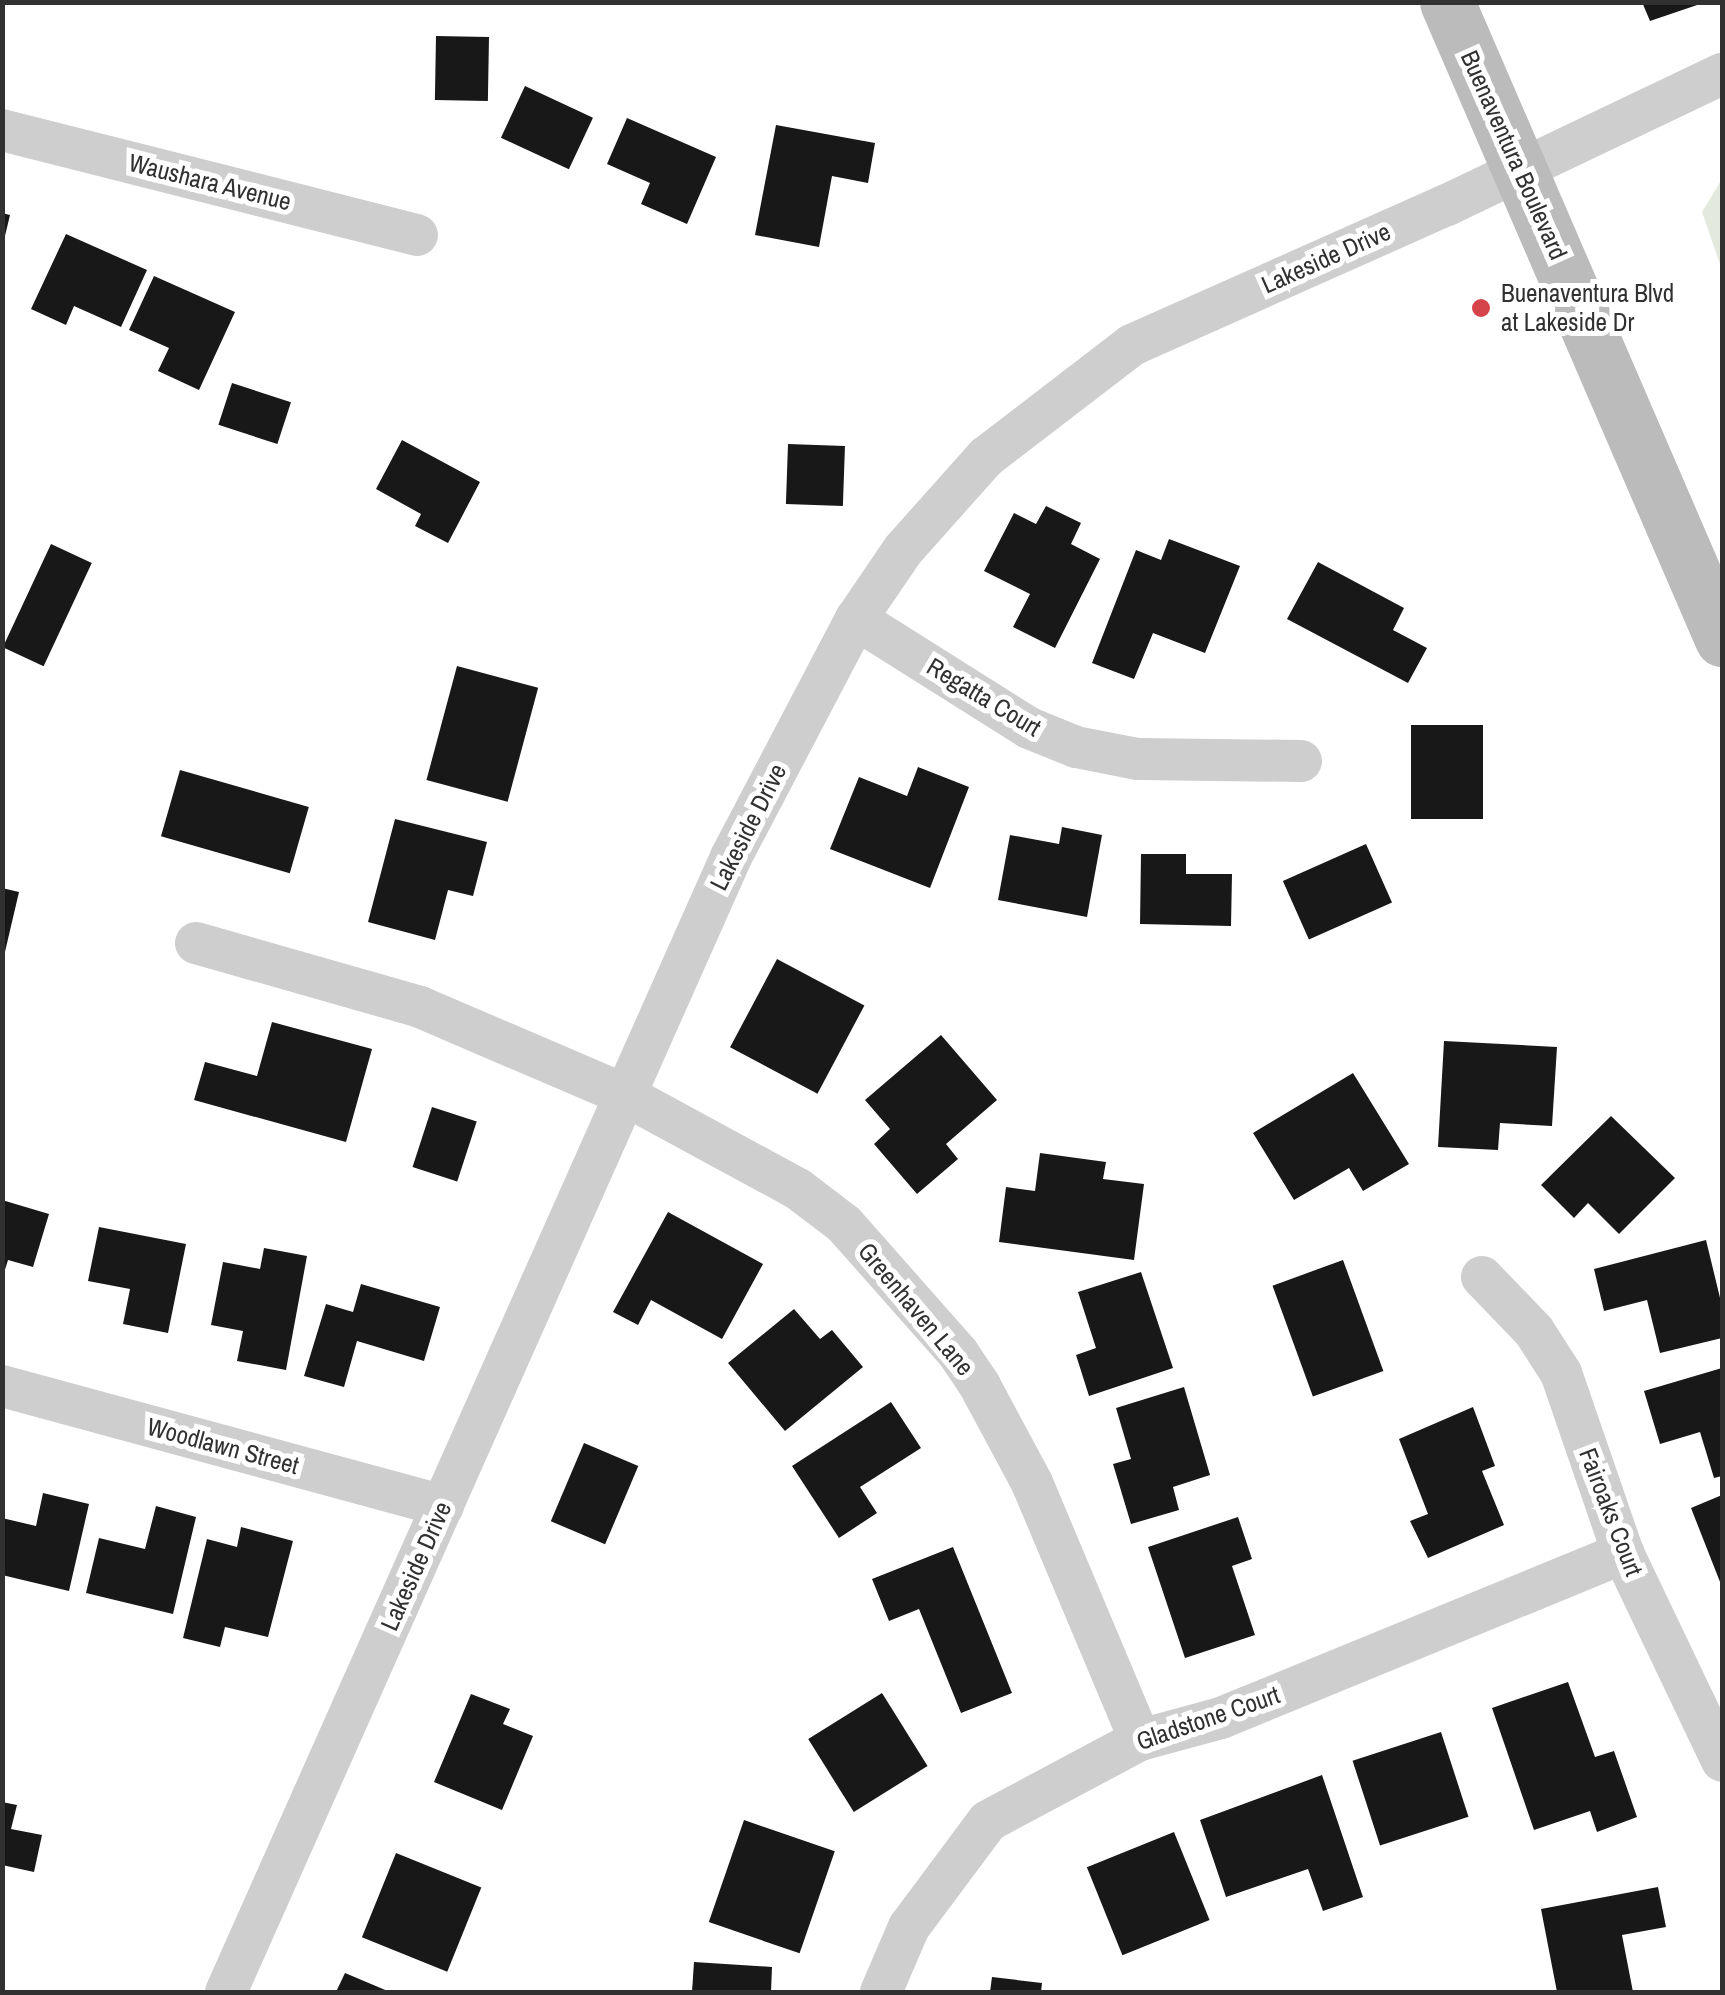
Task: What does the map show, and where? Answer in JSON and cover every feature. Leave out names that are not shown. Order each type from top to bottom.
[{"type":"main road","name":"Buenaventura Boulevard","points":[[1448,2],[1722,639]]},
{"type":"street","name":"Lakeside Drive","points":[[226,1992],[622,1094],[731,857],[856,619],[903,550],[986,457],[1132,344],[1722,74]]},
{"type":"street","name":"Waushara Avenue","points":[[2,130],[416,235]]},
{"type":"street","name":"Regatta Court","points":[[856,619],[1028,728],[1076,747],[1138,759],[1301,761]]},
{"type":"street","name":"Greenhaven Lane","points":[[196,943],[420,1007],[622,1094],[798,1189],[844,1224],[958,1353],[1032,1482],[1140,1740]]},
{"type":"street","name":"Fairoaks Court","points":[[1482,1277],[1534,1331],[1561,1373],[1623,1553],[1722,1760]]},
{"type":"street","name":"Woodlawn Street","points":[[2,1386],[443,1506]]},
{"type":"street","name":"Gladstone Court","points":[[881,1992],[909,1927],[988,1822],[1140,1740],[1221,1718],[1623,1553]]},
{"type":"shaded area","points":[[1722,179],[1722,270],[1702,212]]},
{"type":"building","points":[[1642,2],[1703,2],[1703,3],[1650,21]]},
{"type":"building","points":[[436,36],[489,37],[488,101],[435,100]]},
{"type":"building","points":[[525,86],[593,118],[569,169],[501,138]]},
{"type":"building","points":[[627,118],[716,157],[687,224],[641,204],[650,183],[607,164]]},
{"type":"building","points":[[776,125],[875,143],[868,183],[832,176],[819,247],[755,235]]},
{"type":"building","points":[[2,213],[10,215],[4,240],[2,240]]},
{"type":"building","points":[[66,234],[147,270],[121,327],[74,306],[66,325],[31,309]]},
{"type":"building","points":[[154,276],[235,312],[199,390],[158,371],[169,348],[129,330]]},
{"type":"building","points":[[232,383],[291,402],[277,444],[218,425]]},
{"type":"building","points":[[402,440],[480,482],[448,543],[415,526],[421,514],[376,489]]},
{"type":"building","points":[[788,444],[845,446],[843,506],[786,504]]},
{"type":"building","points":[[1046,506],[1081,523],[1071,544],[1100,559],[1055,648],[1013,627],[1030,594],[984,571],[1014,513],[1036,524]]},
{"type":"building","points":[[1169,539],[1240,566],[1205,653],[1153,633],[1134,679],[1092,663],[1136,550],[1161,560]]},
{"type":"building","points":[[51,544],[92,563],[44,666],[3,647]]},
{"type":"building","points":[[1318,562],[1404,608],[1393,630],[1427,648],[1408,683],[1287,619]]},
{"type":"building","points":[[457,666],[538,688],[508,802],[426,780]]},
{"type":"building","points":[[1411,725],[1483,725],[1483,819],[1411,819]]},
{"type":"building","points":[[918,767],[969,787],[930,888],[830,849],[859,777],[907,796]]},
{"type":"building","points":[[180,770],[309,807],[290,873],[161,836]]},
{"type":"building","points":[[395,819],[487,842],[473,896],[448,890],[435,940],[368,922]]},
{"type":"building","points":[[1062,827],[1102,835],[1087,917],[998,900],[1010,835],[1059,844]]},
{"type":"building","points":[[1366,844],[1392,902],[1309,939],[1283,881]]},
{"type":"building","points":[[1141,854],[1186,854],[1186,874],[1232,874],[1231,926],[1140,924]]},
{"type":"building","points":[[2,888],[19,892],[4,956],[2,956]]},
{"type":"building","points":[[777,959],[864,1005],[817,1094],[730,1047]]},
{"type":"building","points":[[272,1022],[372,1049],[346,1142],[194,1100],[205,1062],[257,1076]]},
{"type":"building","points":[[941,1035],[997,1100],[946,1144],[958,1159],[917,1194],[874,1144],[890,1129],[865,1100]]},
{"type":"building","points":[[1444,1041],[1557,1047],[1552,1126],[1500,1123],[1498,1150],[1438,1147]]},
{"type":"building","points":[[1353,1073],[1409,1164],[1363,1191],[1349,1168],[1294,1200],[1253,1133]]},
{"type":"building","points":[[432,1107],[477,1122],[457,1181],[413,1167]]},
{"type":"building","points":[[1611,1116],[1675,1178],[1619,1234],[1588,1203],[1574,1218],[1541,1185]]},
{"type":"building","points":[[1040,1153],[1106,1162],[1103,1179],[1144,1184],[1134,1260],[999,1242],[1006,1187],[1035,1191]]},
{"type":"building","points":[[2,1200],[49,1214],[33,1267],[8,1260],[3,1276]]},
{"type":"building","points":[[668,1212],[763,1264],[722,1339],[651,1300],[638,1325],[613,1312]]},
{"type":"building","points":[[99,1227],[186,1244],[168,1333],[123,1324],[130,1289],[88,1281]]},
{"type":"building","points":[[1706,1240],[1722,1306],[1722,1338],[1660,1353],[1647,1300],[1604,1311],[1594,1269]]},
{"type":"building","points":[[264,1248],[307,1256],[286,1370],[237,1361],[243,1331],[211,1325],[223,1262],[260,1269]]},
{"type":"building","points":[[1343,1260],[1383,1371],[1313,1397],[1273,1286]]},
{"type":"building","points":[[1141,1272],[1173,1368],[1089,1396],[1076,1355],[1096,1348],[1078,1292]]},
{"type":"building","points":[[361,1284],[440,1307],[424,1361],[357,1341],[344,1387],[304,1376],[326,1304],[353,1312]]},
{"type":"building","points":[[794,1309],[820,1339],[832,1330],[863,1367],[785,1431],[728,1363]]},
{"type":"building","points":[[1722,1368],[1722,1476],[1714,1478],[1700,1432],[1660,1444],[1644,1391]]},
{"type":"building","points":[[1184,1387],[1210,1475],[1173,1487],[1179,1510],[1131,1524],[1113,1464],[1131,1459],[1116,1408]]},
{"type":"building","points":[[891,1402],[921,1448],[860,1487],[877,1513],[839,1538],[792,1466]]},
{"type":"building","points":[[1473,1407],[1495,1466],[1482,1471],[1504,1525],[1428,1558],[1410,1521],[1428,1514],[1399,1439]]},
{"type":"building","points":[[584,1443],[638,1466],[605,1544],[551,1521]]},
{"type":"building","points":[[43,1493],[89,1504],[69,1591],[2,1575],[2,1518],[36,1526]]},
{"type":"building","points":[[1722,1495],[1722,1587],[1691,1508]]},
{"type":"building","points":[[156,1506],[196,1517],[173,1614],[86,1593],[99,1538],[145,1549]]},
{"type":"building","points":[[1238,1517],[1252,1559],[1232,1566],[1255,1635],[1185,1658],[1148,1547]]},
{"type":"building","points":[[241,1527],[293,1541],[268,1637],[225,1627],[220,1647],[183,1638],[207,1539],[237,1547]]},
{"type":"building","points":[[953,1547],[1012,1693],[961,1713],[919,1609],[889,1621],[872,1579]]},
{"type":"building","points":[[1568,1682],[1595,1757],[1614,1751],[1637,1817],[1597,1832],[1590,1811],[1534,1830],[1492,1708]]},
{"type":"building","points":[[882,1693],[928,1766],[854,1812],[808,1739]]},
{"type":"building","points":[[471,1694],[510,1709],[503,1724],[533,1736],[502,1810],[434,1782]]},
{"type":"building","points":[[1441,1732],[1469,1817],[1380,1845],[1353,1761]]},
{"type":"building","points":[[1322,1775],[1363,1897],[1323,1911],[1308,1869],[1226,1897],[1200,1820]]},
{"type":"building","points":[[2,1802],[17,1805],[11,1829],[42,1835],[34,1872],[2,1865]]},
{"type":"building","points":[[744,1820],[835,1851],[800,1953],[709,1922]]},
{"type":"building","points":[[1174,1832],[1210,1920],[1122,1955],[1087,1867]]},
{"type":"building","points":[[396,1853],[481,1887],[447,1972],[362,1937]]},
{"type":"building","points":[[1658,1887],[1666,1927],[1622,1935],[1633,1992],[1557,1992],[1541,1909]]},
{"type":"building","points":[[694,1962],[772,1967],[771,1992],[692,1992]]},
{"type":"building","points":[[345,1973],[390,1992],[336,1992]]},
{"type":"building","points":[[992,1977],[1042,1983],[1041,1992],[990,1992]]},
{"type":"place","name":"Buenaventura Blvd at Lakeside Dr","points":[[1481,308]]}]
